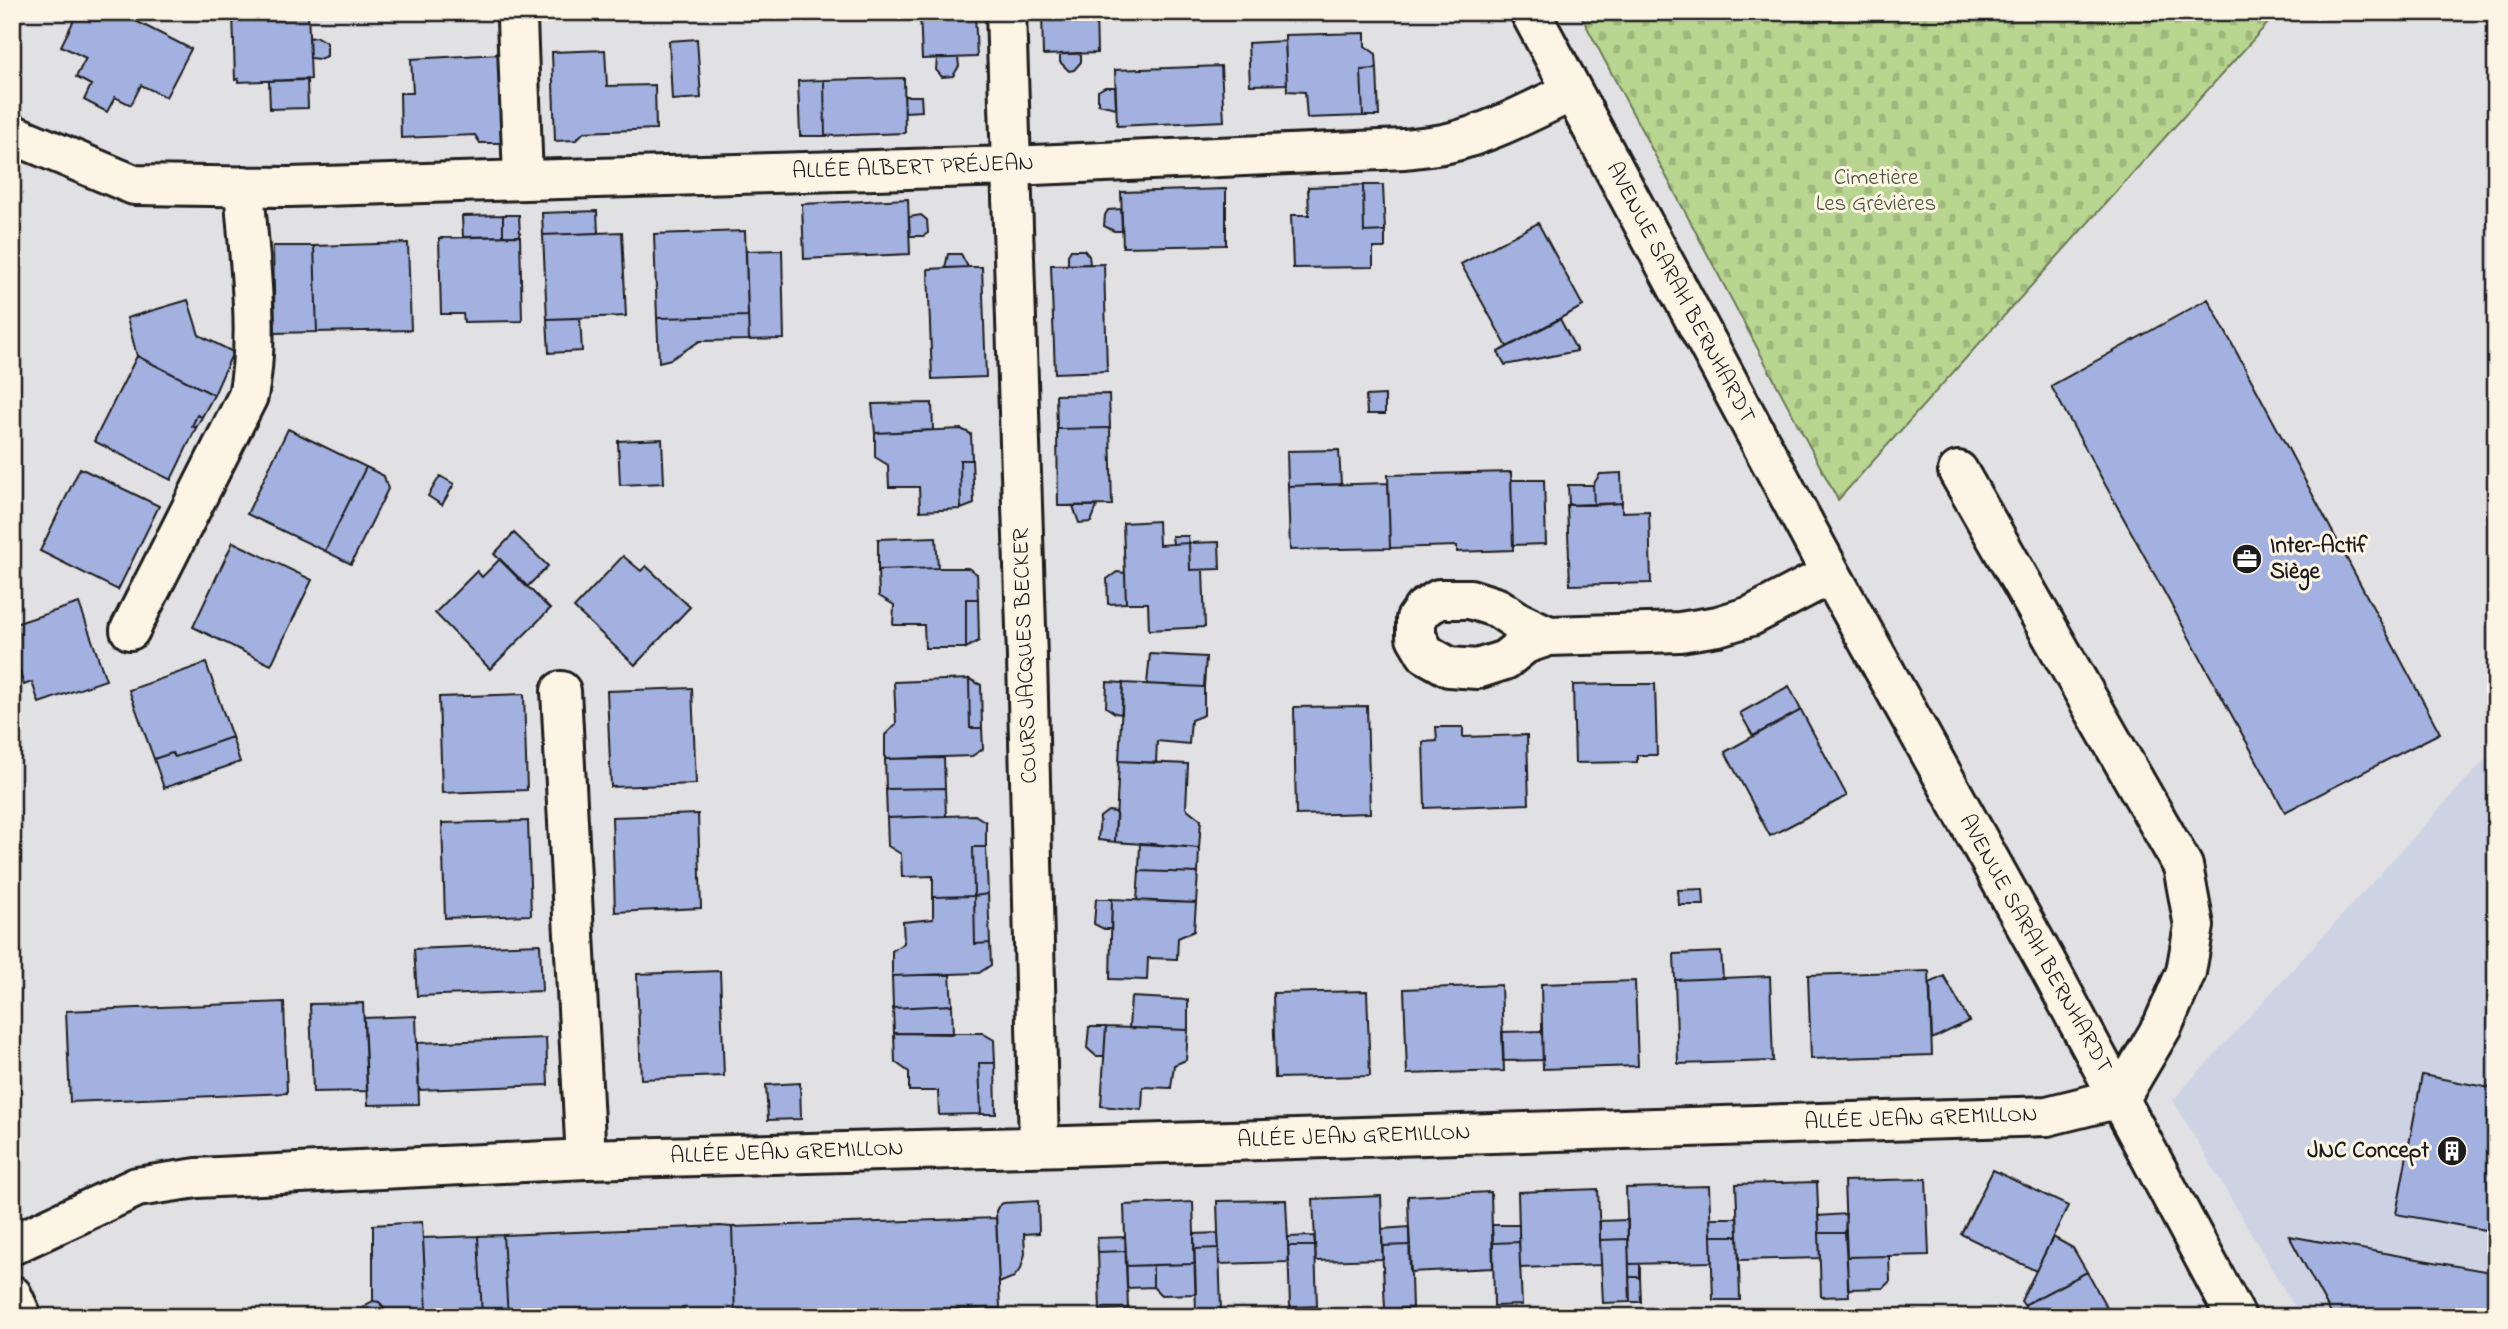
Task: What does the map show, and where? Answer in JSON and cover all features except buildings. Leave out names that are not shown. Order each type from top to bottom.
[{"type":"street","name":"COURS JACQUES BECKER","points":[[1006,12],[1039,1146]]},
{"type":"street","name":"AVENUE SARAH BERNHARDT","points":[[1530,12],[1831,574],[2120,1098],[2236,1317]]},
{"type":"street","points":[[517,15],[523,179]]},
{"type":"street","name":"ALLÉE ALBERT PRÉJEAN","points":[[12,134],[134,185],[244,186],[1011,166],[1404,149],[1447,143],[1476,135],[1571,92]]},
{"type":"street","points":[[130,630],[248,396],[253,371],[254,340],[244,186]]},
{"type":"street","points":[[1958,471],[2183,866],[2194,926],[2186,972],[2163,1026],[2120,1098]]},
{"type":"street","points":[[1549,636],[1680,632],[1718,626],[1751,616],[1831,574]]},
{"type":"street","points":[[561,691],[586,1159]]},
{"type":"street","name":"ALLÉE JEAN GREMILLON","points":[[12,1245],[137,1187],[197,1178],[586,1159],[2047,1115],[2088,1108],[2120,1098]]},
{"type":"street","points":[[12,1295],[22,1317]]},
{"type":"shaded area","points":[[2496,747],[2496,1317],[2300,1317],[2173,1100]]},
{"type":"green space","name":"Cimetière Les Grévières","points":[[1579,12],[2278,12],[1838,500]]},
{"type":"place","name":"Inter-Actif Siège","points":[[2247,559]]},
{"type":"place","name":"JNC Concept","points":[[2452,1151]]}]
